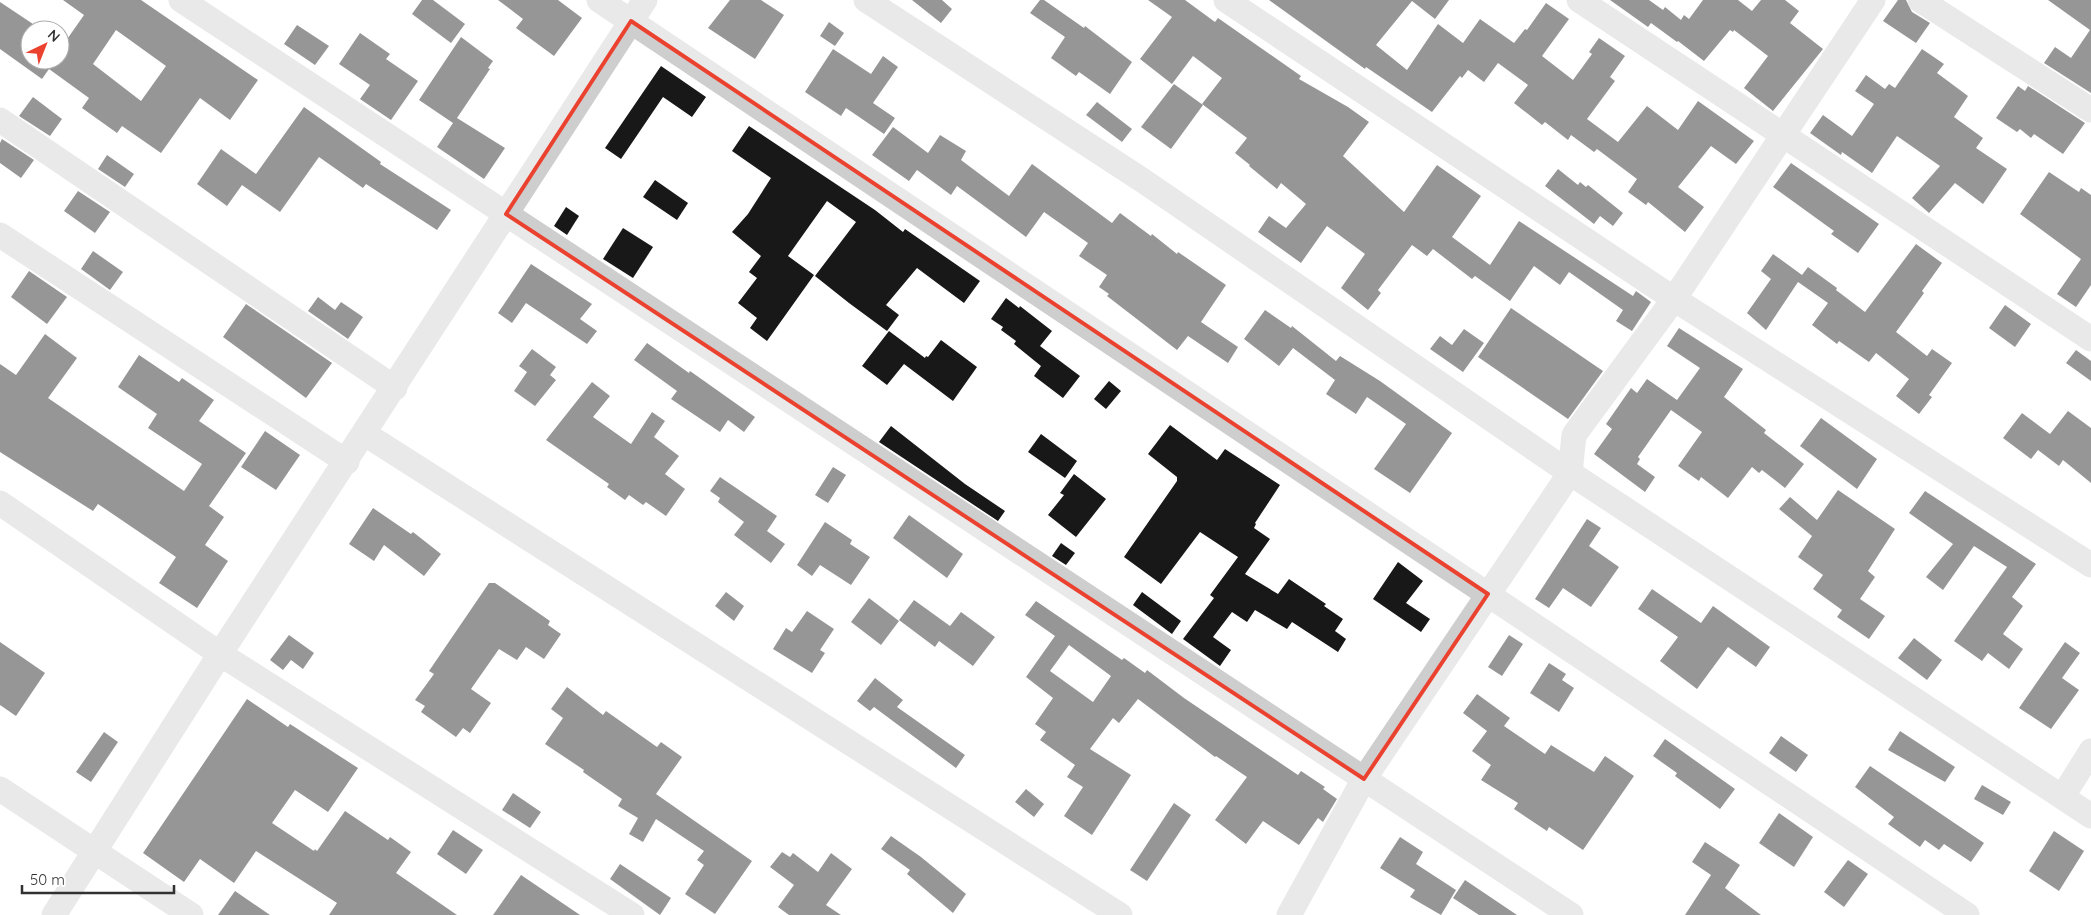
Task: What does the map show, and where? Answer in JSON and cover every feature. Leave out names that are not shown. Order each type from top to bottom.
[{"type":"street","points":[[181,0],[1571,915]]},
{"type":"street","points":[[599,0],[1967,915]]},
{"type":"street","points":[[54,915],[220,654],[365,434],[645,0]]},
{"type":"street","points":[[866,0],[1142,180],[1570,473],[2091,816]]},
{"type":"street","points":[[1226,0],[1674,299],[2091,565]]},
{"type":"street","points":[[1579,0],[2091,338]]},
{"type":"street","points":[[1289,915],[1364,779],[1570,473],[1574,435],[1674,299],[1782,134],[1873,0]]},
{"type":"street","points":[[1920,0],[2091,110]]},
{"type":"street","points":[[0,120],[394,388]]},
{"type":"street","points":[[0,235],[346,462]]},
{"type":"street","points":[[365,434],[1120,915]]},
{"type":"street","points":[[0,503],[220,654],[632,915]]},
{"type":"street","points":[[2063,796],[2091,751]]},
{"type":"street","points":[[0,788],[94,853],[191,915]]},
{"type":"highlighted area","points":[[631,21],[1488,594],[1364,779],[506,214]]},
{"type":"building","points":[[63,0],[141,0],[258,80],[230,120],[200,98],[161,153],[122,126],[117,133],[82,108],[89,98],[50,70],[70,70],[70,35],[84,15]],"holes":[[[116,30],[166,66],[141,101],[93,64]]]},
{"type":"building","points":[[422,0],[433,0],[465,24],[451,43],[412,14]]},
{"type":"building","points":[[498,0],[558,0],[582,18],[554,56],[516,28],[523,19]]},
{"type":"building","points":[[730,0],[761,0],[784,15],[755,59],[708,28]]},
{"type":"building","points":[[912,0],[942,0],[952,9],[941,23]]},
{"type":"building","points":[[1040,0],[1044,0],[1084,28],[1085,26],[1132,62],[1110,94],[1079,72],[1076,76],[1051,58],[1065,37],[1030,13]]},
{"type":"building","points":[[1148,0],[1185,0],[1215,22],[1218,18],[1301,76],[1299,79],[1348,107],[1369,122],[1343,156],[1404,212],[1437,165],[1481,196],[1452,237],[1490,265],[1519,221],[1633,296],[1636,291],[1651,302],[1632,331],[1616,321],[1623,310],[1569,272],[1560,285],[1534,266],[1510,301],[1475,276],[1472,279],[1433,249],[1427,256],[1412,245],[1378,290],[1381,293],[1368,310],[1341,288],[1365,254],[1327,226],[1301,263],[1258,232],[1269,216],[1286,228],[1306,204],[1281,183],[1277,189],[1235,153],[1247,138],[1202,104],[1222,78],[1193,56],[1172,84],[1140,59],[1172,17]]},
{"type":"building","points":[[1269,0],[1449,0],[1435,19],[1412,1],[1376,45],[1407,70],[1438,24],[1463,43],[1480,19],[1514,43],[1525,29],[1527,30],[1546,3],[1569,19],[1542,56],[1573,80],[1592,54],[1589,52],[1599,38],[1625,56],[1610,77],[1615,81],[1587,119],[1618,142],[1647,106],[1678,130],[1698,101],[1754,141],[1736,164],[1711,146],[1678,187],[1704,207],[1685,232],[1648,202],[1646,205],[1628,192],[1637,179],[1597,149],[1594,152],[1571,135],[1568,140],[1545,122],[1542,125],[1514,103],[1528,85],[1498,63],[1484,82],[1468,70],[1462,78],[1460,76],[1432,112],[1366,67],[1365,69]]},
{"type":"building","points":[[1610,0],[1649,0],[1663,10],[1665,7],[1681,20],[1684,15],[1689,19],[1703,0],[1738,0],[1752,11],[1761,0],[1785,0],[1799,11],[1790,23],[1823,49],[1773,111],[1744,88],[1768,56],[1734,30],[1733,32],[1730,30],[1704,61],[1651,23],[1648,27]]},
{"type":"building","points":[[1898,0],[1906,0],[1912,12],[1930,23],[1916,43],[1883,21]]},
{"type":"building","points":[[2048,0],[2091,0],[2091,93],[2044,63],[2055,47],[2071,58],[2090,30]]},
{"type":"building","points":[[0,2],[27,20],[20,20],[20,63],[0,49]]},
{"type":"building","points":[[829,22],[844,33],[835,46],[820,36]]},
{"type":"building","points":[[297,25],[329,46],[315,65],[284,44]]},
{"type":"building","points":[[360,33],[390,54],[386,59],[418,81],[391,120],[360,99],[370,85],[339,64]]},
{"type":"building","points":[[461,37],[493,61],[488,68],[490,69],[457,118],[505,148],[484,179],[437,147],[453,123],[419,100]]},
{"type":"building","points":[[833,49],[871,74],[883,56],[898,67],[873,103],[895,118],[884,134],[846,108],[841,116],[805,92]]},
{"type":"building","points":[[1922,49],[1944,64],[1937,73],[1968,96],[1954,117],[1983,138],[1976,148],[2007,169],[1983,204],[1955,183],[1929,213],[1912,198],[1940,166],[1897,136],[1872,173],[1842,152],[1841,155],[1810,133],[1823,115],[1852,136],[1874,104],[1855,91],[1866,75],[1885,89],[1889,84],[1895,88]]},
{"type":"building","points":[[661,66],[706,97],[692,117],[663,97],[621,159],[605,148]]},
{"type":"building","points":[[29,70],[48,70],[42,79]]},
{"type":"building","points":[[1174,84],[1203,105],[1171,149],[1141,127]]},
{"type":"building","points":[[2018,86],[2025,91],[2028,86],[2085,123],[2063,154],[2034,134],[2031,138],[2020,129],[2017,132],[1996,118]]},
{"type":"building","points":[[33,97],[62,119],[50,136],[19,116]]},
{"type":"building","points":[[1097,102],[1132,129],[1122,142],[1086,115]]},
{"type":"building","points":[[304,107],[381,162],[380,164],[451,210],[437,230],[366,184],[363,188],[319,157],[280,212],[242,185],[227,206],[197,184],[221,149],[256,174]]},
{"type":"building","points":[[749,126],[875,210],[903,232],[905,229],[980,281],[964,303],[917,268],[886,305],[899,315],[887,331],[849,303],[815,276],[856,222],[827,201],[788,256],[814,275],[767,341],[750,328],[757,318],[738,303],[757,278],[749,272],[761,256],[732,232],[748,214],[771,178],[732,151]]},
{"type":"building","points":[[893,127],[928,153],[940,135],[966,151],[961,160],[1009,196],[1032,164],[1112,223],[1120,213],[1151,236],[1152,234],[1177,254],[1178,252],[1226,285],[1201,322],[1238,347],[1228,363],[1188,336],[1177,350],[1107,296],[1109,294],[1099,287],[1107,275],[1079,256],[1088,243],[1044,212],[1026,237],[957,186],[951,195],[917,170],[909,181],[872,155]]},
{"type":"building","points":[[2,139],[34,160],[21,178],[0,163],[0,143]]},
{"type":"building","points":[[107,155],[134,174],[125,187],[98,169]]},
{"type":"building","points":[[1791,163],[1879,224],[1858,253],[1831,234],[1834,231],[1773,187]]},
{"type":"building","points":[[1558,169],[1578,185],[1580,182],[1586,187],[1588,185],[1623,213],[1613,226],[1600,216],[1594,224],[1545,186]]},
{"type":"building","points":[[2049,172],[2079,192],[2081,188],[2091,195],[2091,285],[2076,307],[2057,294],[2081,259],[2020,214]]},
{"type":"building","points":[[655,180],[688,203],[677,220],[643,197]]},
{"type":"building","points":[[78,191],[110,212],[95,233],[64,211]]},
{"type":"building","points":[[566,207],[579,216],[567,235],[554,226]]},
{"type":"building","points":[[623,228],[653,247],[633,278],[603,259]]},
{"type":"building","points":[[1916,244],[1942,263],[1922,291],[1924,293],[1896,332],[1927,356],[1932,349],[1952,363],[1929,395],[1932,397],[1919,414],[1896,396],[1909,379],[1876,353],[1869,362],[1839,341],[1837,344],[1812,325],[1828,303],[1798,282],[1766,330],[1747,313],[1771,279],[1761,271],[1773,254],[1802,275],[1808,267],[1865,312]]},
{"type":"building","points":[[93,251],[123,272],[110,290],[81,269]]},
{"type":"building","points":[[531,264],[592,304],[580,319],[597,331],[587,344],[526,303],[512,323],[498,313]]},
{"type":"building","points":[[29,271],[67,297],[47,324],[11,297]]},
{"type":"building","points":[[318,297],[335,310],[341,302],[363,317],[348,339],[308,311]]},
{"type":"building","points":[[1006,298],[1019,308],[1020,306],[1052,331],[1040,346],[1080,376],[1063,398],[1034,376],[1041,366],[1014,344],[1016,341],[1001,330],[1003,327],[991,319]]},
{"type":"building","points":[[246,304],[332,363],[306,398],[223,337]]},
{"type":"building","points":[[2005,305],[2031,324],[2015,347],[1989,328]]},
{"type":"building","points":[[1511,308],[1603,371],[1568,419],[1478,357]]},
{"type":"building","points":[[1265,310],[1291,328],[1292,326],[1336,361],[1340,356],[1380,381],[1452,433],[1410,493],[1374,469],[1406,424],[1367,397],[1356,414],[1326,394],[1335,380],[1293,348],[1279,366],[1244,339]]},
{"type":"building","points":[[1679,328],[1743,369],[1724,397],[1766,430],[1764,433],[1804,464],[1785,488],[1762,470],[1759,473],[1752,467],[1728,498],[1701,477],[1699,481],[1678,466],[1702,432],[1671,410],[1638,457],[1640,459],[1637,464],[1655,477],[1645,492],[1594,454],[1612,429],[1606,424],[1631,388],[1637,393],[1647,379],[1677,400],[1700,368],[1667,346]]},
{"type":"building","points":[[1464,329],[1484,343],[1463,372],[1430,349],[1440,336],[1452,345]]},
{"type":"building","points":[[889,331],[925,358],[926,356],[928,357],[941,340],[977,367],[953,401],[904,364],[887,385],[862,366]]},
{"type":"building","points":[[45,334],[77,358],[48,398],[184,491],[202,464],[148,428],[157,414],[118,387],[139,355],[179,382],[182,378],[214,400],[199,421],[246,453],[209,506],[224,517],[205,545],[228,561],[197,608],[159,583],[176,557],[98,504],[93,511],[0,452],[0,364],[16,375]]},
{"type":"building","points":[[647,343],[755,417],[744,432],[728,420],[720,432],[671,399],[677,391],[634,360]]},
{"type":"building","points":[[532,349],[556,367],[550,375],[556,380],[535,406],[514,391],[527,372],[519,366]]},
{"type":"building","points":[[2076,350],[2091,361],[2091,381],[2066,363]]},
{"type":"building","points":[[1109,381],[1121,391],[1106,409],[1094,399]]},
{"type":"building","points":[[592,382],[610,396],[593,417],[631,444],[652,412],[665,421],[654,437],[679,456],[665,474],[685,489],[666,516],[646,502],[643,505],[629,495],[625,500],[607,487],[609,484],[546,440]]},
{"type":"building","points":[[2068,411],[2091,428],[2091,483],[2063,460],[2059,466],[2038,450],[2031,459],[2003,438],[2022,413],[2050,434]]},
{"type":"building","points":[[1821,418],[1877,459],[1857,489],[1800,446]]},
{"type":"building","points":[[1170,425],[1217,460],[1225,449],[1280,485],[1255,523],[1254,528],[1270,539],[1245,574],[1278,594],[1289,579],[1326,604],[1324,606],[1343,619],[1335,631],[1346,639],[1338,652],[1292,622],[1287,629],[1255,610],[1247,622],[1232,612],[1213,637],[1231,650],[1220,666],[1183,639],[1214,598],[1210,595],[1238,557],[1200,532],[1161,584],[1124,557],[1177,481],[1177,477],[1148,454]]},
{"type":"building","points":[[891,426],[965,484],[1005,511],[998,521],[879,442]]},
{"type":"building","points":[[265,431],[300,455],[276,490],[241,467]]},
{"type":"building","points":[[1041,434],[1077,461],[1065,478],[1028,452]]},
{"type":"building","points":[[833,467],[846,475],[828,503],[815,495]]},
{"type":"building","points":[[1074,474],[1106,499],[1076,537],[1048,515],[1064,495],[1060,493]]},
{"type":"building","points":[[720,477],[777,516],[767,531],[785,544],[771,563],[734,535],[744,522],[718,502],[720,498],[710,491]]},
{"type":"building","points":[[1838,490],[1895,529],[1868,571],[1875,577],[1860,599],[1885,616],[1869,639],[1837,617],[1842,610],[1813,589],[1823,575],[1798,557],[1812,536],[1779,509],[1790,497],[1817,520]]},
{"type":"building","points":[[1925,491],[2036,564],[2012,597],[2023,606],[2003,634],[2023,649],[2009,669],[1988,653],[1982,661],[1954,641],[2007,567],[1974,546],[1943,590],[1926,577],[1953,544],[1909,513]]},
{"type":"building","points":[[373,508],[411,534],[413,532],[441,554],[424,576],[384,545],[374,561],[349,544]]},
{"type":"building","points":[[909,515],[963,554],[947,578],[893,538]]},
{"type":"building","points":[[1587,519],[1601,528],[1589,546],[1619,567],[1591,607],[1563,588],[1549,608],[1535,599]]},
{"type":"building","points":[[825,522],[852,540],[850,544],[870,557],[851,585],[820,565],[812,576],[797,565]]},
{"type":"building","points":[[1061,543],[1075,553],[1066,565],[1052,556]]},
{"type":"building","points":[[1398,562],[1423,581],[1406,603],[1430,619],[1421,632],[1373,599]]},
{"type":"building","points":[[489,583],[495,583],[550,621],[548,625],[561,634],[544,659],[526,647],[517,660],[499,649],[471,689],[491,703],[470,733],[463,728],[456,737],[421,712],[425,706],[415,700],[434,674],[429,671]]},
{"type":"building","points":[[1652,589],[1701,623],[1713,606],[1770,647],[1756,667],[1728,647],[1697,689],[1660,661],[1678,637],[1638,609]]},
{"type":"building","points":[[726,592],[744,606],[734,621],[715,606]]},
{"type":"building","points":[[1142,592],[1181,621],[1172,634],[1133,605]]},
{"type":"building","points":[[869,598],[899,621],[881,645],[851,622]]},
{"type":"building","points":[[914,600],[950,626],[961,612],[995,637],[973,666],[939,641],[935,647],[899,620]]},
{"type":"building","points":[[1036,601],[1122,660],[1124,658],[1145,673],[1147,670],[1184,698],[1298,775],[1301,771],[1325,787],[1323,789],[1337,799],[1323,822],[1318,818],[1299,845],[1263,821],[1246,844],[1215,820],[1247,777],[1215,757],[1138,699],[1119,723],[1113,718],[1090,749],[1131,775],[1092,835],[1064,816],[1083,787],[1067,777],[1075,765],[1040,740],[1046,732],[1035,724],[1053,698],[1026,677],[1055,636],[1025,615]],"holes":[[[1069,645],[1111,676],[1093,702],[1050,671]]]},
{"type":"building","points":[[807,611],[834,629],[820,650],[825,653],[812,673],[773,649],[786,628],[792,632]]},
{"type":"building","points":[[289,635],[314,653],[303,669],[291,660],[283,670],[270,660]]},
{"type":"building","points":[[1509,635],[1523,644],[1502,676],[1488,667]]},
{"type":"building","points":[[1914,638],[1942,660],[1927,680],[1898,658]]},
{"type":"building","points":[[0,642],[45,673],[16,716],[0,705]]},
{"type":"building","points":[[2065,642],[2080,653],[2062,678],[2079,690],[2051,729],[2019,708]]},
{"type":"building","points":[[1549,663],[1566,674],[1562,680],[1574,688],[1559,712],[1530,693]]},
{"type":"building","points":[[875,678],[903,700],[897,707],[965,755],[956,768],[874,707],[870,711],[857,701]]},
{"type":"building","points":[[567,687],[603,715],[606,711],[657,747],[661,742],[682,757],[656,794],[752,861],[715,914],[685,894],[704,865],[697,860],[704,851],[656,819],[643,842],[629,834],[638,818],[618,806],[622,799],[583,772],[584,770],[545,744],[563,718],[551,709]]},
{"type":"building","points":[[1477,694],[1510,718],[1504,726],[1545,754],[1551,745],[1594,772],[1605,756],[1634,776],[1583,850],[1549,827],[1547,831],[1514,809],[1518,803],[1481,780],[1491,765],[1472,751],[1487,731],[1463,713]]},
{"type":"building","points":[[247,699],[288,727],[290,724],[358,768],[328,812],[295,790],[272,823],[314,851],[315,849],[317,851],[345,811],[388,840],[390,837],[411,852],[396,873],[457,915],[329,915],[337,903],[256,851],[234,883],[200,859],[184,882],[143,853]]},
{"type":"building","points":[[1900,731],[1955,767],[1945,782],[1888,750]]},
{"type":"building","points":[[104,732],[118,742],[91,782],[76,772]]},
{"type":"building","points":[[1781,736],[1808,755],[1796,772],[1769,753]]},
{"type":"building","points":[[1665,739],[1735,789],[1720,809],[1675,776],[1677,773],[1653,756]]},
{"type":"building","points":[[1870,766],[1984,843],[1971,862],[1944,844],[1939,850],[1925,840],[1920,847],[1888,824],[1894,817],[1855,787]]},
{"type":"building","points":[[1982,785],[2011,802],[2003,815],[1974,799]]},
{"type":"building","points":[[1026,789],[1044,804],[1034,817],[1015,802]]},
{"type":"building","points":[[513,793],[541,812],[530,828],[502,810]]},
{"type":"building","points":[[1174,803],[1191,815],[1147,881],[1130,870]]},
{"type":"building","points":[[1779,813],[1813,837],[1794,867],[1759,843]]},
{"type":"building","points":[[453,830],[483,850],[466,874],[437,854]]},
{"type":"building","points":[[2054,831],[2084,851],[2059,891],[2029,871]]},
{"type":"building","points":[[891,836],[921,857],[966,894],[953,913],[907,874],[910,870],[881,849]]},
{"type":"building","points":[[1400,837],[1423,852],[1416,864],[1456,890],[1441,915],[1410,897],[1415,890],[1380,868]]},
{"type":"building","points":[[1705,842],[1740,865],[1725,888],[1761,915],[1685,915],[1711,875],[1692,862]]},
{"type":"building","points":[[782,852],[790,857],[793,853],[818,872],[831,853],[852,869],[826,905],[841,915],[789,915],[778,907],[794,885],[770,867]]},
{"type":"building","points":[[1848,860],[1868,874],[1844,907],[1824,892]]},
{"type":"building","points":[[620,864],[671,898],[660,915],[610,879]]},
{"type":"building","points":[[521,875],[580,915],[493,915]]},
{"type":"building","points":[[1465,880],[1517,915],[1479,915],[1453,898]]},
{"type":"building","points":[[235,891],[270,915],[218,915]]}]
